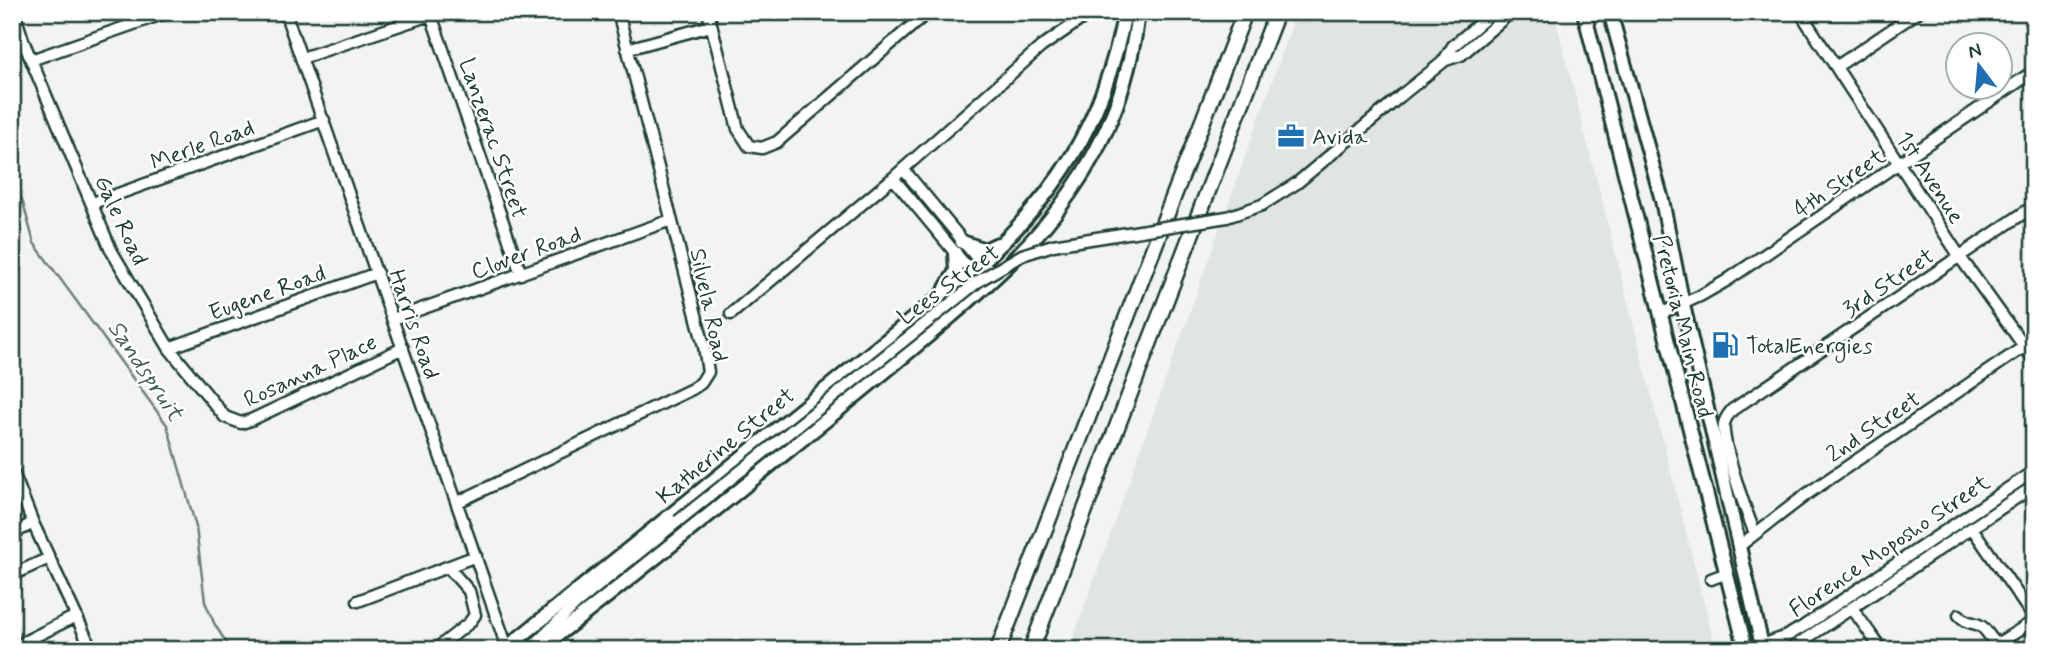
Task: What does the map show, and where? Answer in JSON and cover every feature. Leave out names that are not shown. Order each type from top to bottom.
[{"type":"highway","points":[[998,650],[1245,12]]},
{"type":"highway","points":[[1031,650],[1277,12]]},
{"type":"main road","name":"Katherine Street","points":[[506,649],[935,302],[976,267],[1036,207],[1073,159],[1103,95],[1125,12]]},
{"type":"main road","name":"Katherine Street","points":[[538,650],[893,366],[993,280],[1028,244],[1058,209],[1098,147],[1121,96],[1131,58],[1138,12]]},
{"type":"main road","name":"Pretoria Main Road","points":[[1584,12],[1727,573],[1755,649]]},
{"type":"main road","name":"Pretoria Main Road","points":[[1610,12],[1662,200],[1738,547],[1755,649]]},
{"type":"main road","points":[[935,302],[955,276],[959,248],[985,250],[1001,243]]},
{"type":"street","name":"Gale Road","points":[[14,12],[31,60],[111,250],[169,348],[220,412],[233,421]]},
{"type":"street","points":[[31,60],[168,12]]},
{"type":"street","name":"Harris Road","points":[[285,12],[458,502],[506,649]]},
{"type":"street","name":"Silvela Road","points":[[458,502],[645,413],[692,389],[705,378],[708,366],[706,356],[618,12]]},
{"type":"street","points":[[708,12],[738,129],[749,146],[762,148],[777,142],[928,12]]},
{"type":"street","name":"Lees Street","points":[[529,650],[577,603],[979,280],[1000,266],[1053,245],[1227,217],[1262,205],[1297,183],[1443,61],[1453,46],[1493,12]]},
{"type":"street","name":"Lees Street","points":[[1443,61],[1461,55],[1511,12]]},
{"type":"street","name":"1st Avenue","points":[[1800,12],[1960,257],[2034,360]]},
{"type":"street","points":[[1836,67],[1917,12]]},
{"type":"street","points":[[302,58],[435,14]]},
{"type":"street","name":"Lanzerac Street","points":[[435,14],[521,274]]},
{"type":"street","points":[[731,314],[893,178],[1041,47],[1080,20]]},
{"type":"street","points":[[627,49],[711,26]]},
{"type":"street","name":"4th Street","points":[[1660,314],[1683,305],[1726,281],[2034,71]]},
{"type":"street","name":"Merle Road","points":[[93,203],[324,120]]},
{"type":"street","points":[[903,169],[936,206],[959,248]]},
{"type":"street","points":[[893,178],[976,267],[993,280]]},
{"type":"street","name":"3rd Street","points":[[1755,534],[1724,432],[1727,416],[1739,404],[2034,206]]},
{"type":"street","name":"Clover Road","points":[[393,319],[671,219]]},
{"type":"street","name":"Eugene Road","points":[[169,348],[377,273]]},
{"type":"street","name":"2nd Street","points":[[1738,547],[1807,494],[2034,340]]},
{"type":"street","name":"Rosanna Place","points":[[233,421],[241,423],[251,420],[403,348]]},
{"type":"street","points":[[12,470],[33,523],[92,650]]},
{"type":"street","name":"Florence Moposho Street","points":[[1755,649],[1804,626],[2034,471]]},
{"type":"street","name":"Florence Moposho Street","points":[[1789,650],[2034,486]]},
{"type":"street","points":[[12,534],[33,523]]},
{"type":"street","points":[[1959,615],[1969,624],[1981,626],[1997,644],[2034,619],[1972,528]]},
{"type":"street","points":[[358,601],[476,556]]},
{"type":"street","points":[[12,575],[49,558]]},
{"type":"street","points":[[435,650],[475,615],[469,592],[448,567]]},
{"type":"street","points":[[1712,579],[1727,573]]},
{"type":"street","points":[[1852,608],[1882,650]]},
{"type":"street","points":[[12,648],[76,617]]},
{"type":"shaded area","points":[[1297,12],[1554,12],[1716,650],[1069,650]]},
{"type":"waterway","name":"Sandspruit","points":[[12,163],[34,243],[167,425],[196,527],[205,602],[215,625],[231,650]]},
{"type":"place","name":"Avida","points":[[1291,136]]},
{"type":"place","name":"TotalEnergies","points":[[1725,345]]}]
